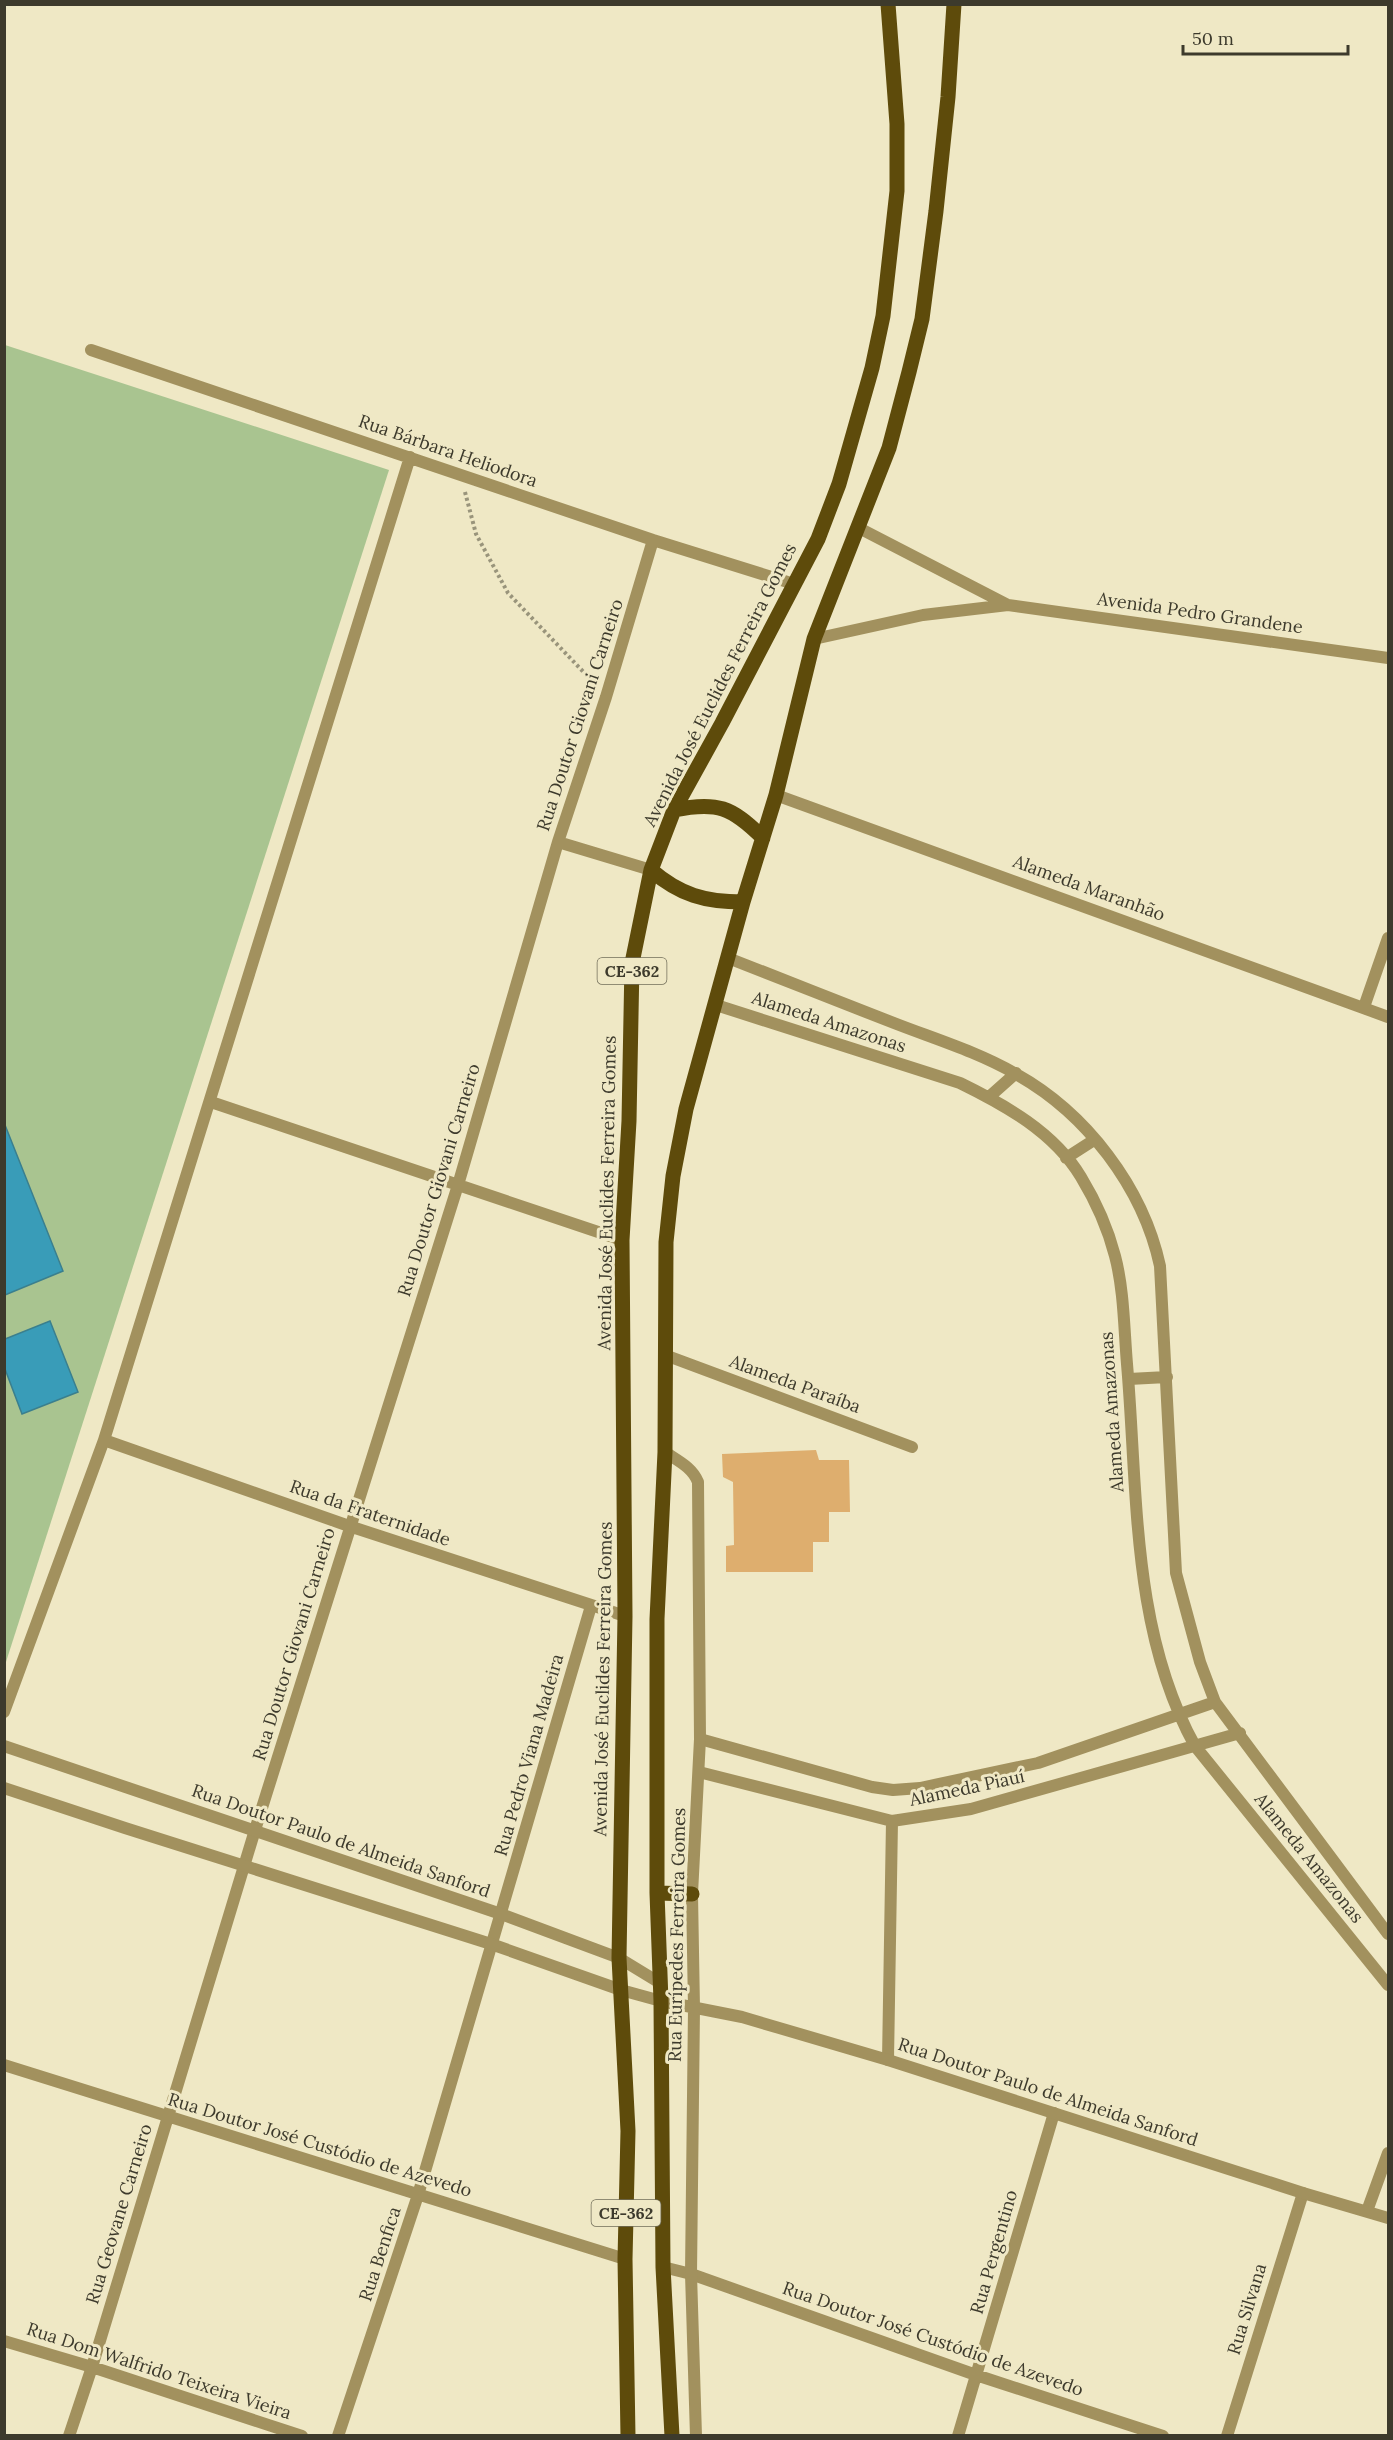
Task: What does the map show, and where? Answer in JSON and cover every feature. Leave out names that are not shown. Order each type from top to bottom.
[{"type":"main road","name":"Avenida José Euclides Ferreira Gomes","points":[[628,2436],[625,2259],[628,2131],[619,1958],[625,1616],[622,1240],[629,1121],[632,963],[651,870],[674,810],[818,539],[839,484],[872,368],[883,316],[897,191],[897,124],[888,4]]},
{"type":"main road","name":"CE-362","points":[[672,2436],[663,2267],[661,2001],[657,1893],[657,1619],[664,1452],[666,1242],[673,1176],[686,1109],[743,902],[776,795],[814,639],[889,448],[922,319],[948,97],[954,4]]},
{"type":"main road","points":[[674,810],[699,805],[720,807],[751,826],[763,838]]},
{"type":"main road","points":[[651,870],[666,883],[696,897],[722,902],[743,902]]},
{"type":"main road","points":[[657,1893],[692,1894]]},
{"type":"street","name":"Rua Bárbara Heliodora","points":[[91,350],[653,540],[794,584]]},
{"type":"street","points":[[4,1712],[104,1440],[410,457]]},
{"type":"street","name":"Avenida Pedro Grandene","points":[[857,527],[1008,605]]},
{"type":"street","name":"Rua Doutor Giovani Carneiro","points":[[255,1830],[458,1185],[558,842],[606,697],[653,540]]},
{"type":"street","name":"Avenida Pedro Grandene","points":[[814,639],[923,615],[1008,605],[1389,658]]},
{"type":"street","name":"Alameda Maranhão","points":[[776,795],[1389,1017]]},
{"type":"street","points":[[558,842],[651,870]]},
{"type":"street","points":[[1364,1007],[1389,938]]},
{"type":"street","name":"Alameda Amazonas","points":[[728,958],[1016,1073],[1071,1114],[1116,1166],[1134,1194],[1155,1240],[1162,1287],[1176,1573],[1200,1662],[1215,1702],[1389,1934]]},
{"type":"street","name":"Alameda Amazonas","points":[[716,1005],[960,1083],[989,1097],[1032,1124],[1050,1139],[1080,1175],[1100,1215],[1115,1256],[1122,1297],[1129,1379],[1142,1579],[1163,1667],[1178,1715],[1195,1746],[1389,1985]]},
{"type":"street","points":[[989,1097],[1016,1073]]},
{"type":"street","points":[[211,1102],[622,1240]]},
{"type":"street","points":[[1066,1158],[1094,1140]]},
{"type":"street","name":"Alameda Paraíba","points":[[665,1355],[912,1447]]},
{"type":"street","points":[[1129,1379],[1167,1377]]},
{"type":"street","name":"Rua da Fraternidade","points":[[104,1440],[349,1526],[625,1616]]},
{"type":"street","name":"Rua Eurípedes Ferreira Gomes","points":[[664,1452],[689,1468],[695,1474],[698,1482],[700,1739],[692,1894],[694,2008],[691,2274],[696,2436]]},
{"type":"street","name":"Rua Pedro Viana Madeira","points":[[491,1944],[591,1606]]},
{"type":"street","name":"Alameda Piauí","points":[[700,1739],[872,1787],[893,1790],[967,1779],[1038,1763],[1215,1702]]},
{"type":"street","name":"Alameda Piauí","points":[[699,1772],[892,1821],[971,1809],[1240,1733]]},
{"type":"street","name":"Rua Doutor Paulo de Almeida Sanford","points":[[4,1746],[501,1914],[619,1958],[660,1983]]},
{"type":"street","points":[[4,1788],[491,1944],[621,1990]]},
{"type":"street","points":[[888,2060],[892,1821]]},
{"type":"street","name":"Rua Geovane Carneiro","points":[[69,2436],[255,1830]]},
{"type":"street","name":"Rua Benfica","points":[[338,2436],[418,2195],[491,1944]]},
{"type":"street","name":"Rua Doutor Paulo de Almeida Sanford","points":[[621,1990],[742,2018],[888,2060],[1303,2193],[1389,2218]]},
{"type":"street","name":"Rua Doutor José Custódio de Azevedo","points":[[4,2065],[625,2259]]},
{"type":"street","name":"Rua Pergentino","points":[[958,2436],[1054,2113]]},
{"type":"street","points":[[1367,2211],[1389,2153]]},
{"type":"street","name":"Rua Silvana","points":[[1227,2436],[1303,2193]]},
{"type":"street","name":"Rua Doutor José Custódio de Azevedo","points":[[663,2267],[691,2274],[976,2374],[1163,2436]]},
{"type":"street","name":"Rua Dom Walfrido Teixeira Vieira","points":[[4,2341],[92,2367],[302,2436]]},
{"type":"path","points":[[463,475],[466,499],[476,534],[508,592],[524,611],[549,633],[606,697]]},
{"type":"green space","points":[[4,345],[389,470],[5,1665]]},
{"type":"water","points":[[5,1125],[63,1271],[4,1295]]},
{"type":"water","points":[[50,1321],[78,1392],[22,1414],[5,1369],[5,1339]]},
{"type":"building","points":[[816,1450],[819,1460],[849,1460],[850,1512],[829,1512],[829,1542],[813,1542],[813,1572],[726,1572],[726,1546],[734,1545],[733,1482],[723,1477],[722,1454]]}]
